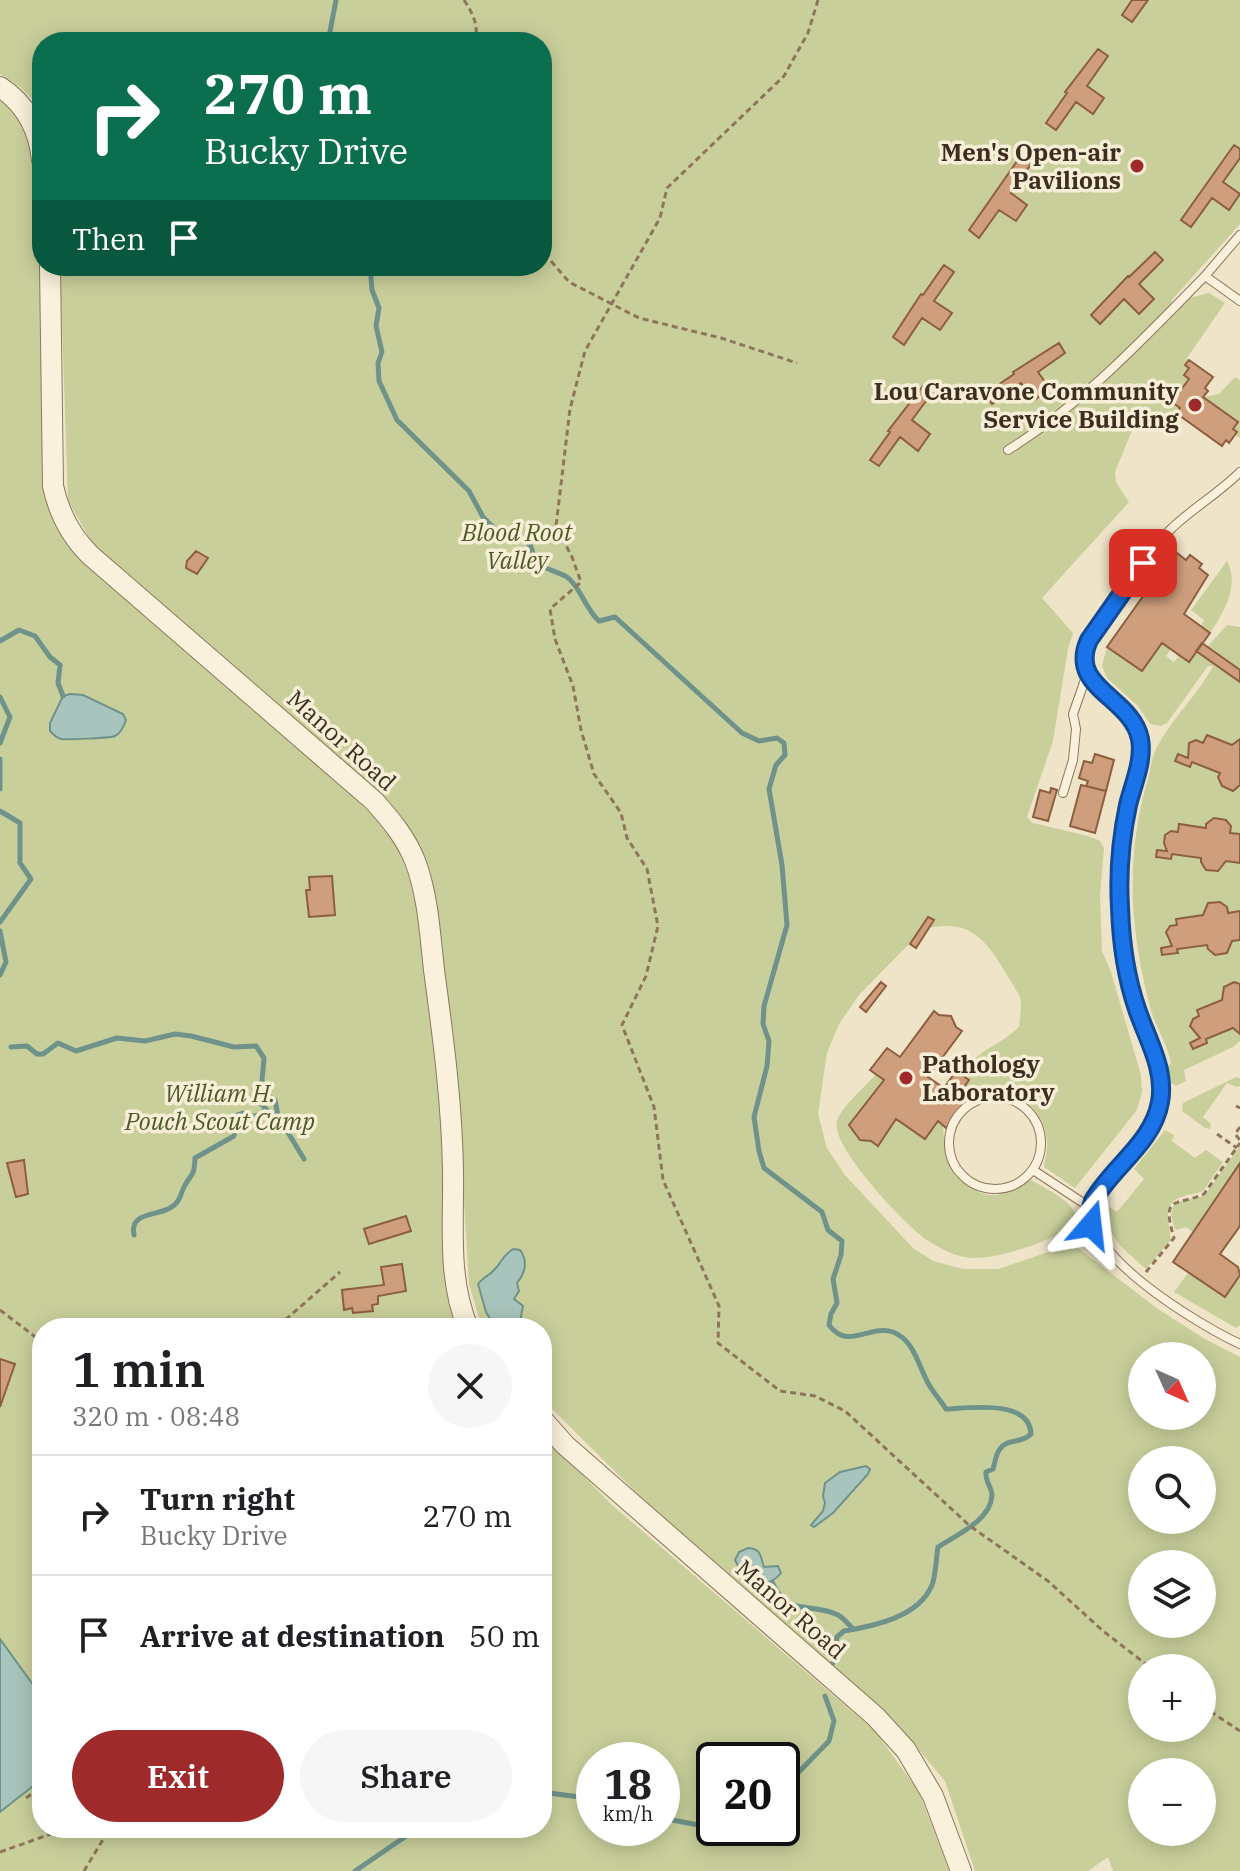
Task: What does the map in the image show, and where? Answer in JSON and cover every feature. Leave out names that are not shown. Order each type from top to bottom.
[{"type":"street","points":[[0,87],[25,110],[32,124]]},
{"type":"street","name":"Manor Road","points":[[50,276],[53,486],[69,530],[90,555],[374,801],[400,832],[415,861],[428,920],[446,1061],[453,1168],[453,1272],[464,1318]]},
{"type":"street","name":"Manor Road","points":[[552,1430],[876,1717],[906,1750],[933,1796],[961,1871]]},
{"type":"lane","points":[[1008,450],[1042,429],[1109,374],[1205,276],[1240,235]]},
{"type":"lane","points":[[1205,276],[1240,301]]},
{"type":"lane","points":[[1240,472],[1156,545],[1089,640],[1083,661],[1087,674],[1134,722],[1141,743],[1122,839],[1120,909],[1124,950],[1136,1006],[1157,1061],[1162,1091],[1152,1125],[1097,1196],[1091,1212],[1096,1233],[1135,1276],[1181,1313],[1240,1344]]},
{"type":"lane","points":[[1063,793],[1073,760],[1076,729],[1073,714],[1087,674]]},
{"type":"lane","points":[[992,1097],[1002,1097],[1022,1105],[1036,1120],[1042,1140],[1033,1170],[1018,1183],[999,1189],[989,1189],[970,1181],[951,1157],[949,1137],[957,1117],[972,1103],[992,1097]]},
{"type":"lane","points":[[1033,1170],[1091,1212]]},
{"type":"path","points":[[464,0],[473,14],[477,32]]},
{"type":"path","points":[[818,0],[808,33],[784,76],[667,188],[660,218],[585,351],[570,409],[556,526],[581,582],[550,609],[555,639],[573,686],[581,730],[594,774],[621,813],[627,838],[647,869],[658,926],[646,976],[622,1025],[654,1107],[663,1180],[719,1306],[718,1343],[780,1391],[815,1396],[845,1411],[970,1526],[1048,1581],[1133,1654]]},
{"type":"path","points":[[552,262],[569,282],[639,318],[721,338],[797,363]]},
{"type":"path","points":[[1146,1272],[1174,1238],[1169,1216],[1172,1206],[1177,1201],[1204,1194],[1237,1148],[1240,1141],[1235,1134],[1240,1127]]},
{"type":"path","points":[[1217,1134],[1237,1148]]},
{"type":"path","points":[[287,1318],[340,1272]]},
{"type":"path","points":[[0,1310],[32,1334]]},
{"type":"path","points":[[1216,1715],[1240,1731]]},
{"type":"path","points":[[26,1798],[32,1794]]},
{"type":"path","points":[[0,1852],[40,1838]]},
{"type":"path","points":[[87,1870],[105,1838]]},
{"type":"green space","name":"Blood Root Valley","points":[[0,0],[1240,0],[1240,224],[1171,301],[1178,307],[1189,298],[1209,293],[1225,303],[1187,358],[1189,379],[1173,402],[1180,408],[1169,428],[1140,411],[1115,472],[1116,482],[1129,502],[1042,598],[1073,633],[1053,741],[1027,817],[1033,823],[1088,836],[1100,841],[1104,848],[1100,895],[1102,951],[1141,1075],[1142,1092],[1137,1110],[1075,1188],[1044,1167],[1046,1133],[1038,1115],[1025,1100],[999,1090],[962,1101],[957,1097],[973,1060],[1019,1027],[1021,1002],[985,943],[967,930],[956,927],[929,928],[934,920],[928,917],[914,939],[859,995],[839,1024],[827,1053],[818,1114],[827,1148],[845,1175],[913,1248],[933,1261],[963,1269],[998,1269],[1057,1249],[1078,1248],[1158,1309],[1211,1342],[1128,1342],[1128,1430],[1216,1430],[1216,1345],[1240,1357],[1240,1871],[1113,1871],[1108,1857],[1088,1871],[975,1871],[945,1781],[892,1718],[686,1542],[552,1409],[552,1318],[479,1318],[469,1284],[457,1086],[420,850],[97,551],[68,501],[60,276],[552,276],[552,32],[32,32],[32,99],[0,74]]},
{"type":"green space","name":"William H. Pouch Scout Camp","points":[[0,100],[15,112],[25,130],[32,155],[32,276],[40,276],[45,454],[87,564],[361,804],[389,834],[404,864],[415,901],[424,961],[456,1318],[32,1318],[32,1838],[552,1838],[552,1444],[612,1505],[875,1731],[919,1792],[949,1871],[0,1871]]},
{"type":"green space","points":[[1235,377],[1240,380],[1240,438],[1233,429],[1238,422],[1203,397],[1219,394]]},
{"type":"green space","points":[[1227,561],[1232,580],[1229,598],[1210,633],[1201,626],[1204,620],[1191,610]]},
{"type":"green space","points":[[1227,625],[1240,627],[1240,670],[1207,647]]},
{"type":"green space","points":[[1162,643],[1171,649],[1166,656],[1174,662],[1178,657],[1175,652],[1196,651],[1240,682],[1240,739],[1232,745],[1207,735],[1203,743],[1196,740],[1189,743],[1187,749],[1192,762],[1220,773],[1218,777],[1222,786],[1233,791],[1240,785],[1240,834],[1230,833],[1231,826],[1225,820],[1214,818],[1206,828],[1179,824],[1178,832],[1171,831],[1165,835],[1167,851],[1157,850],[1156,857],[1172,854],[1201,858],[1207,870],[1218,871],[1226,861],[1240,863],[1240,911],[1228,913],[1227,907],[1220,902],[1208,903],[1203,915],[1177,919],[1177,925],[1170,926],[1166,932],[1177,953],[1177,949],[1207,945],[1215,955],[1227,953],[1232,941],[1240,940],[1240,984],[1234,982],[1224,987],[1222,1000],[1197,1010],[1199,1016],[1193,1019],[1190,1026],[1200,1038],[1190,1043],[1193,1049],[1207,1043],[1206,1039],[1233,1028],[1240,1034],[1240,1041],[1184,1070],[1186,1081],[1176,1086],[1171,1083],[1168,1065],[1171,1064],[1150,1007],[1138,950],[1133,895],[1135,840],[1155,751],[1213,666],[1208,666],[1167,723],[1161,726],[1150,724],[1138,706],[1107,678],[1102,666],[1107,647],[1142,671]]},
{"type":"green space","points":[[876,1074],[884,1080],[855,1119],[855,1135],[860,1140],[871,1141],[878,1146],[896,1119],[925,1139],[938,1121],[943,1125],[945,1152],[950,1165],[968,1185],[982,1193],[996,1195],[1031,1180],[1071,1206],[1078,1219],[1075,1225],[1025,1248],[983,1258],[959,1256],[927,1240],[903,1219],[856,1166],[838,1132],[839,1115]]},
{"type":"green space","points":[[1236,1077],[1240,1078],[1240,1086],[1227,1083],[1203,1117],[1211,1124],[1210,1129],[1182,1111],[1183,1103]]},
{"type":"green space","points":[[1165,1130],[1174,1135],[1172,1141],[1195,1158],[1206,1150],[1223,1162],[1203,1191],[1172,1203],[1168,1214],[1171,1240],[1146,1269],[1112,1234],[1107,1216],[1108,1206],[1117,1212],[1144,1179],[1134,1169]]},
{"type":"green space","points":[[1240,1146],[1240,1163],[1194,1233],[1186,1227],[1175,1230],[1171,1215],[1173,1206],[1204,1196]]},
{"type":"green space","points":[[1188,1273],[1225,1297],[1240,1275],[1240,1325],[1236,1328],[1174,1292]]},
{"type":"water","points":[[83,695],[123,714],[126,720],[121,731],[115,736],[97,738],[61,739],[55,736],[50,731],[50,723],[63,696]]},
{"type":"water","points":[[513,1249],[520,1250],[525,1263],[517,1283],[519,1291],[514,1299],[523,1306],[521,1318],[490,1318],[478,1284]]},
{"type":"water","points":[[866,1466],[870,1469],[868,1474],[833,1513],[814,1527],[811,1525],[823,1511],[825,1483],[840,1472]]},
{"type":"water","points":[[748,1548],[758,1552],[764,1567],[778,1566],[781,1573],[775,1579],[762,1583],[749,1578],[735,1560],[739,1552]]},
{"type":"water","points":[[0,1639],[32,1683],[32,1787],[0,1812]]},
{"type":"building","points":[[1132,0],[1148,0],[1132,22],[1122,15]]},
{"type":"building","points":[[1098,49],[1108,56],[1087,86],[1104,98],[1093,114],[1076,102],[1056,130],[1046,123]]},
{"type":"building","points":[[1234,145],[1240,149],[1240,158],[1223,182],[1240,194],[1229,210],[1212,198],[1191,227],[1181,220]]},
{"type":"building","points":[[1020,157],[1031,164],[1011,193],[1027,205],[1016,221],[999,210],[979,238],[969,230]]},
{"type":"building","points":[[1155,252],[1163,260],[1139,284],[1154,299],[1139,314],[1124,299],[1100,324],[1091,315]]},
{"type":"building","points":[[944,265],[954,272],[934,301],[952,313],[940,330],[922,318],[904,345],[893,337]]},
{"type":"building","points":[[1059,343],[1065,353],[1038,372],[1050,389],[1033,401],[1021,383],[992,404],[985,394]]},
{"type":"building","name":"Lou Caravone Community Service Building","points":[[1189,360],[1213,377],[1203,397],[1238,422],[1233,429],[1237,432],[1229,443],[1226,440],[1222,446],[1176,413],[1180,408],[1172,402],[1189,379],[1184,375],[1189,368],[1185,365]]},
{"type":"building","points":[[923,386],[932,393],[912,420],[930,434],[918,451],[900,437],[879,466],[870,460]]},
{"type":"building","points":[[196,551],[208,558],[197,574],[186,568],[187,561]]},
{"type":"building","points":[[1177,553],[1186,560],[1190,555],[1202,564],[1199,568],[1208,575],[1184,614],[1210,633],[1189,662],[1162,643],[1142,671],[1107,647],[1168,561]]},
{"type":"building","points":[[1202,643],[1240,670],[1240,682],[1196,651]]},
{"type":"building","points":[[1207,735],[1232,745],[1240,739],[1240,785],[1233,791],[1222,786],[1218,777],[1220,773],[1192,762],[1190,767],[1175,761],[1178,754],[1188,758],[1189,743],[1196,740],[1203,743]]},
{"type":"building","points":[[1095,754],[1114,760],[1106,791],[1086,786],[1088,781],[1079,778],[1084,761],[1092,763]]},
{"type":"building","points":[[1081,785],[1106,791],[1095,833],[1070,826]]},
{"type":"building","points":[[1051,788],[1057,790],[1048,821],[1033,817],[1040,790],[1050,793]]},
{"type":"building","points":[[1214,818],[1226,820],[1231,826],[1230,833],[1240,834],[1240,863],[1226,861],[1218,871],[1206,870],[1201,858],[1172,854],[1171,859],[1156,857],[1157,850],[1167,851],[1165,835],[1171,831],[1178,832],[1179,824],[1206,828],[1206,824]]},
{"type":"building","points":[[332,876],[335,915],[309,917],[306,890],[310,890],[309,877]]},
{"type":"building","points":[[1220,902],[1227,907],[1228,913],[1240,911],[1240,940],[1232,941],[1227,953],[1215,955],[1207,945],[1177,949],[1178,953],[1162,955],[1161,948],[1172,946],[1166,932],[1170,926],[1177,925],[1176,919],[1203,915],[1208,903]]},
{"type":"building","points":[[928,917],[934,920],[916,948],[910,944]]},
{"type":"building","points":[[881,982],[886,986],[866,1012],[860,1007]]},
{"type":"building","points":[[1234,982],[1240,984],[1240,1034],[1233,1028],[1206,1039],[1207,1043],[1193,1049],[1190,1043],[1200,1038],[1190,1026],[1193,1019],[1199,1016],[1197,1010],[1222,1000],[1224,987]]},
{"type":"building","name":"Pathology Laboratory","points":[[934,1011],[939,1015],[951,1016],[956,1027],[962,1031],[928,1077],[944,1088],[956,1071],[969,1080],[957,1097],[964,1103],[946,1128],[938,1121],[925,1139],[896,1119],[878,1146],[871,1141],[860,1140],[849,1125],[884,1080],[870,1070],[887,1048],[900,1057]]},
{"type":"building","points":[[24,1160],[28,1194],[16,1197],[7,1163]]},
{"type":"building","points":[[1240,1163],[1240,1226],[1220,1254],[1238,1267],[1240,1275],[1225,1297],[1173,1262]]},
{"type":"building","points":[[406,1216],[411,1231],[369,1244],[364,1229]]},
{"type":"building","points":[[402,1264],[406,1291],[378,1296],[378,1304],[372,1305],[373,1311],[353,1313],[352,1308],[344,1310],[342,1290],[384,1285],[381,1267]]},
{"type":"building","points":[[0,1359],[15,1364],[0,1407]]},
{"type":"waterway","points":[[330,32],[336,0]]},
{"type":"waterway","points":[[371,276],[379,308],[376,326],[382,352],[378,363],[379,381],[397,420],[469,491],[483,517],[495,529],[524,538],[531,547],[536,563],[572,581],[599,621],[615,617],[742,733],[759,741],[777,738],[784,743],[785,755],[776,765],[769,789],[782,865],[787,925],[764,1006],[763,1024],[769,1041],[767,1066],[754,1117],[764,1168],[822,1212],[828,1230],[842,1241],[833,1279],[837,1303],[829,1325],[836,1332],[851,1337],[884,1330],[893,1332],[911,1347],[928,1383],[946,1409],[983,1407],[1010,1410],[1028,1423],[1031,1434],[1003,1446],[993,1469],[986,1472],[992,1496],[985,1513],[938,1547],[933,1581],[926,1596],[894,1618],[844,1631],[837,1637],[833,1663]]},
{"type":"waterway","points":[[0,641],[19,630],[35,636],[60,665],[58,683],[63,696]]},
{"type":"waterway","points":[[0,697],[10,717],[0,743]]},
{"type":"waterway","points":[[0,759],[0,789]]},
{"type":"waterway","points":[[0,811],[20,823],[20,863],[31,879],[0,922]]},
{"type":"waterway","points":[[0,931],[6,962],[0,975]]},
{"type":"waterway","points":[[11,1047],[27,1046],[37,1054],[43,1054],[58,1043],[76,1051],[117,1038],[145,1041],[175,1034],[234,1047],[256,1046],[264,1058],[260,1103],[284,1126],[304,1159]]},
{"type":"waterway","points":[[260,1091],[275,1100],[279,1121]]},
{"type":"waterway","points":[[134,1235],[136,1222],[140,1218],[165,1211],[176,1204],[193,1172],[195,1158],[234,1136],[237,1115],[256,1116],[265,1109]]},
{"type":"waterway","points":[[772,1582],[785,1600],[838,1615],[853,1629]]},
{"type":"waterway","points":[[800,1771],[829,1741],[834,1721],[825,1696]]},
{"type":"waterway","points":[[552,1793],[576,1797]]},
{"type":"waterway","points":[[680,1821],[696,1825]]},
{"type":"waterway","points":[[355,1871],[403,1838]]},
{"type":"place","name":"Men's Open-air Pavilions","points":[[1137,166]]},
{"type":"place","name":"Lou Caravone Community Service Building","points":[[1195,405]]},
{"type":"place","name":"Pathology Laboratory","points":[[906,1078]]},
{"type":"route","points":[[1091,1225],[1093,1201],[1152,1125],[1162,1091],[1157,1061],[1136,1006],[1124,950],[1120,909],[1122,839],[1141,743],[1134,722],[1096,685],[1087,674],[1083,661],[1089,640],[1143,563]]}]
